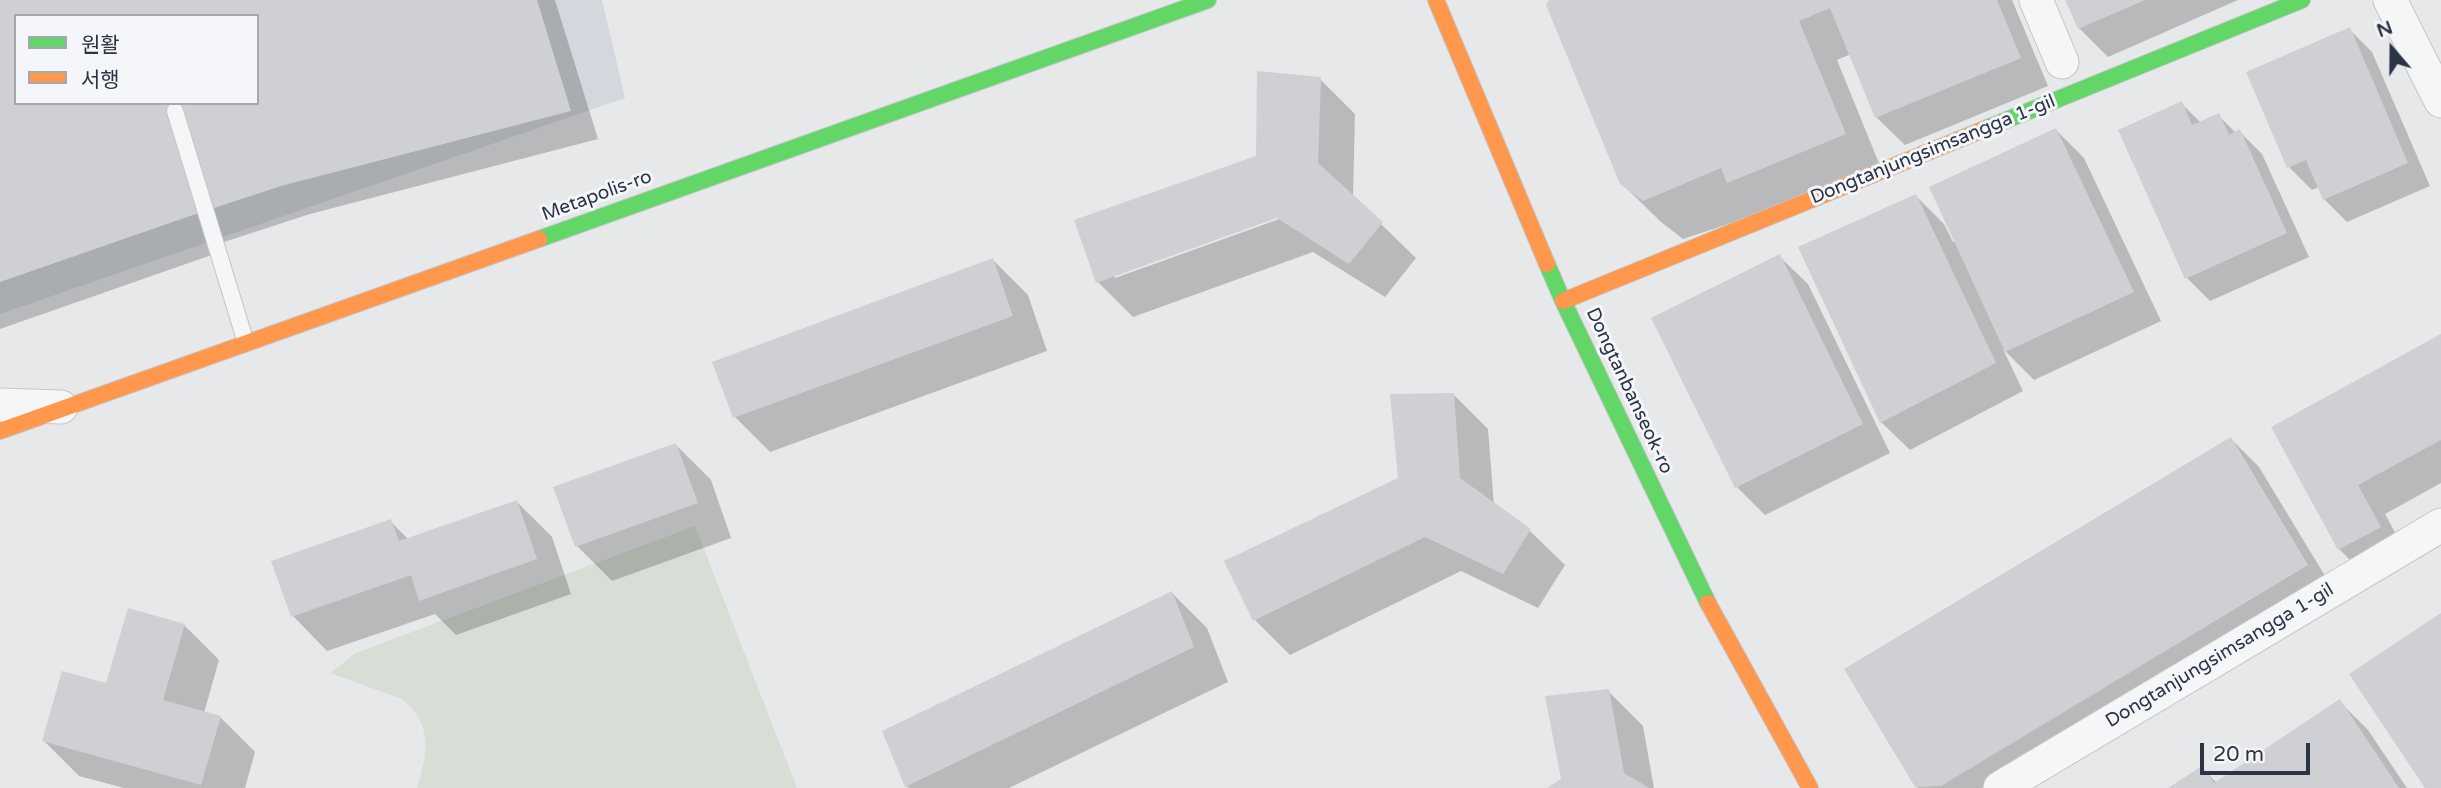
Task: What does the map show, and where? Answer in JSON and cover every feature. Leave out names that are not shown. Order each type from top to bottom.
[{"type":"street","name":"Metapolis-ro","points":[[0,431],[1208,0]]},
{"type":"street","name":"Dongtanbanseok-ro","points":[[1436,0],[1563,301],[1698,584],[1810,788]]},
{"type":"street","points":[[2036,0],[2062,62]]},
{"type":"street","name":"Dongtanjungsimsangga 1-gil","points":[[1563,301],[2302,0]]},
{"type":"street","points":[[2390,0],[2441,101]]},
{"type":"street","points":[[0,405],[67,407]]},
{"type":"street","name":"Dongtanjungsimsangga 1-gil","points":[[2000,788],[2441,524]]},
{"type":"lane","points":[[175,111],[246,343]]},
{"type":"shaded area","points":[[0,0],[602,0],[625,98],[0,314]]},
{"type":"shaded area","points":[[695,526],[797,788],[417,788],[425,740],[419,719],[412,709],[402,699],[330,673],[356,653]]},
{"type":"building","points":[[0,0],[537,0],[571,111],[281,186],[0,282]]},
{"type":"building","points":[[1549,0],[1997,0],[2021,58],[1875,118],[1830,8],[1799,21],[1846,134],[1727,183],[1721,168],[1643,201],[1620,184],[1546,5]]},
{"type":"building","points":[[2065,0],[2145,0],[2078,29]]},
{"type":"building","points":[[2350,27],[2408,163],[2323,200],[2306,160],[2287,168],[2246,72]]},
{"type":"building","points":[[1257,71],[1321,77],[1318,163],[1383,222],[1349,264],[1277,218],[1096,283],[1074,220],[1256,156]]},
{"type":"building","points":[[2182,101],[2192,125],[2219,113],[2229,135],[2240,129],[2287,233],[2185,279],[2118,130]]},
{"type":"building","points":[[2056,128],[2134,292],[2005,352],[1929,187]]},
{"type":"building","points":[[1916,194],[1996,363],[1880,423],[1798,247]]},
{"type":"building","points":[[1780,254],[1863,424],[1735,488],[1651,318]]},
{"type":"building","points":[[993,258],[1013,316],[733,418],[712,362]]},
{"type":"building","points":[[2441,334],[2441,440],[2358,485],[2381,527],[2338,550],[2271,427]]},
{"type":"building","points":[[1454,393],[1460,478],[1531,529],[1503,574],[1425,537],[1253,621],[1224,561],[1398,478],[1390,394]]},
{"type":"building","points":[[2231,437],[2308,565],[1941,786],[1915,787],[1844,669]]},
{"type":"building","points":[[676,443],[698,503],[575,547],[553,487]]},
{"type":"building","points":[[517,500],[537,559],[419,601],[411,575],[291,617],[271,561],[391,519],[399,541]]},
{"type":"building","points":[[1172,591],[1194,647],[905,787],[882,731]]},
{"type":"building","points":[[128,608],[185,624],[163,700],[221,716],[201,785],[42,741],[62,671],[106,683]]},
{"type":"building","points":[[2441,613],[2441,788],[2425,788],[2349,674]]},
{"type":"building","points":[[1609,689],[1624,773],[1649,788],[1547,788],[1561,779],[1545,696]]},
{"type":"building","points":[[2340,699],[2399,788],[2168,788],[2202,766],[2214,783]]},
{"type":"traffic: fast","points":[[539,239],[1208,0]]},
{"type":"traffic: fast","points":[[1987,128],[2302,0]]},
{"type":"traffic: fast","points":[[1547,264],[1708,603]]},
{"type":"traffic: slow","points":[[1436,0],[1547,264]]},
{"type":"traffic: slow","points":[[1563,301],[1987,128]]},
{"type":"traffic: slow","points":[[0,431],[539,239]]},
{"type":"traffic: slow","points":[[1708,603],[1810,788]]}]
